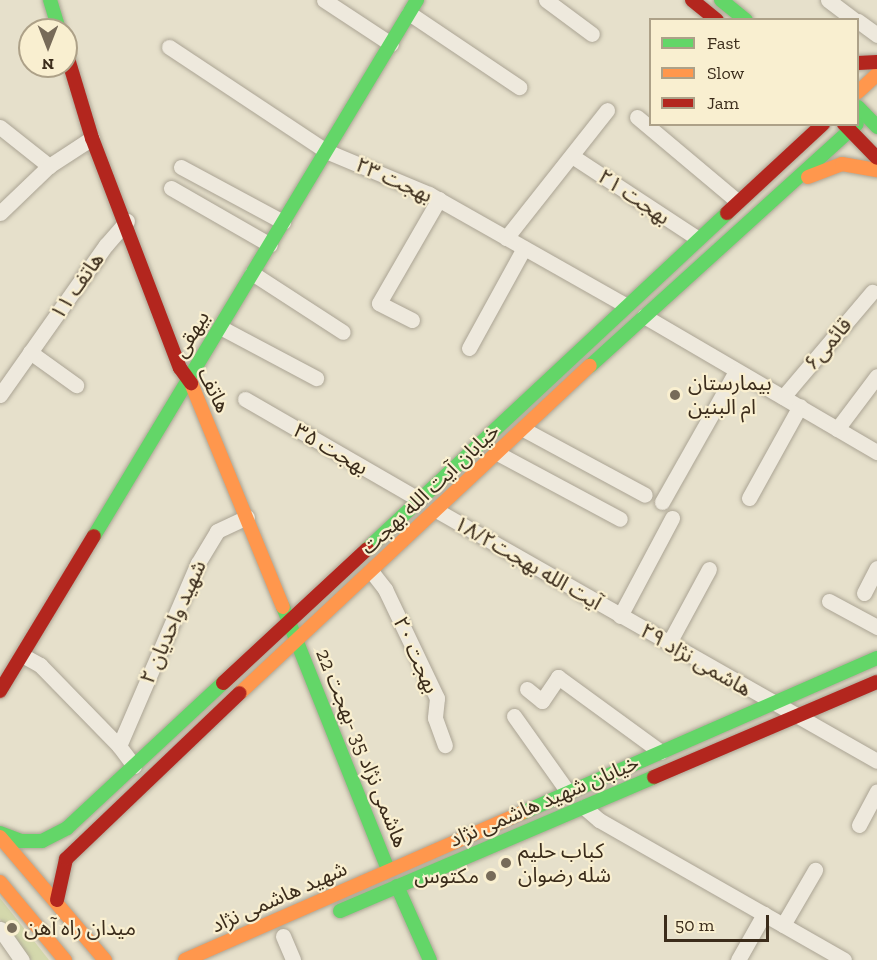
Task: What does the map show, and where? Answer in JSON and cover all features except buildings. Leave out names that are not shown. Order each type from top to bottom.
[{"type":"main road","points":[[50,0],[55,18]]},
{"type":"main road","points":[[692,0],[714,18]]},
{"type":"main road","points":[[721,0],[744,18]]},
{"type":"main road","name":"بیهقی","points":[[0,691],[413,7]]},
{"type":"main road","points":[[859,63],[877,62]]},
{"type":"main road","points":[[859,91],[877,74]]},
{"type":"main road","name":"هاتف","points":[[74,78],[92,138],[126,221],[180,368],[189,378],[297,641]]},
{"type":"main road","name":"خیابان آیت الله بهجت","points":[[859,118],[877,105]]},
{"type":"main road","points":[[859,122],[877,128]]},
{"type":"main road","name":"خیابان آیت الله بهجت","points":[[0,835],[21,841],[42,841],[67,828],[736,201],[820,126]]},
{"type":"main road","name":"خیابان آیت الله بهجت","points":[[57,900],[66,859],[82,841],[436,510],[525,430],[644,316],[781,193],[850,126]]},
{"type":"main road","points":[[858,126],[877,158]]},
{"type":"main road","points":[[781,193],[821,169],[842,165],[877,171]]},
{"type":"main road","name":"هاشمی نژاد 35 -بهجت 22","points":[[297,641],[388,870]]},
{"type":"main road","name":"خیابان شهید هاشمی نژاد","points":[[388,870],[877,658]]},
{"type":"main road","name":"خیابان شهید هاشمی نژاد","points":[[325,918],[877,682]]},
{"type":"main road","points":[[0,835],[101,955],[121,960]]},
{"type":"main road","name":"شهید هاشمی نژاد","points":[[185,960],[388,870]]},
{"type":"main road","points":[[0,882],[65,960]]},
{"type":"main road","points":[[397,886],[429,960]]},
{"type":"street","points":[[324,0],[391,44]]},
{"type":"street","points":[[546,0],[592,34]]},
{"type":"street","points":[[828,0],[853,18]]},
{"type":"street","points":[[413,7],[519,87]]},
{"type":"street","points":[[859,22],[877,35]]},
{"type":"street","name":"بهجت ۲۳","points":[[169,47],[326,151],[438,199],[625,305]]},
{"type":"street","points":[[506,238],[607,110]]},
{"type":"street","points":[[638,117],[736,201]]},
{"type":"street","points":[[0,127],[49,166]]},
{"type":"street","points":[[0,213],[49,166],[92,138]]},
{"type":"street","name":"بهجت ۲۱","points":[[572,156],[697,238]]},
{"type":"street","points":[[181,167],[283,222]]},
{"type":"street","points":[[171,188],[270,244]]},
{"type":"street","points":[[412,320],[379,303],[438,199]]},
{"type":"street","name":"هاتف ۱۱","points":[[0,395],[126,221]]},
{"type":"street","points":[[469,348],[524,248]]},
{"type":"street","points":[[252,273],[343,332]]},
{"type":"street","name":"قائمی۶","points":[[783,397],[872,292]]},
{"type":"street","points":[[644,316],[877,452]]},
{"type":"street","points":[[220,327],[316,378]]},
{"type":"street","points":[[30,352],[76,385]]},
{"type":"street","points":[[662,501],[736,371]]},
{"type":"street","points":[[837,429],[877,376]]},
{"type":"street","name":"بهجت ۳۵","points":[[244,399],[418,499]]},
{"type":"street","points":[[749,498],[800,406]]},
{"type":"street","points":[[525,430],[645,495]]},
{"type":"street","points":[[499,454],[620,519]]},
{"type":"street","name":"آیت الله بهجت۱۸/۲","points":[[436,510],[620,616]]},
{"type":"street","name":"شهید واحدیان ۲","points":[[119,746],[198,563],[217,531],[247,517]]},
{"type":"street","points":[[620,616],[672,518]]},
{"type":"street","points":[[864,593],[877,568]]},
{"type":"street","points":[[669,643],[709,569]]},
{"type":"street","name":"بهجت ۲۰","points":[[371,572],[386,589],[437,698],[435,718],[445,745]]},
{"type":"street","points":[[829,601],[877,627]]},
{"type":"street","name":"هاشمی نژاد ۲۹","points":[[620,616],[772,704],[877,761]]},
{"type":"street","points":[[22,655],[40,665],[119,746],[134,766]]},
{"type":"street","points":[[527,689],[542,701],[558,677],[661,752]]},
{"type":"street","points":[[514,716],[568,792]]},
{"type":"street","points":[[858,825],[877,791]]},
{"type":"street","points":[[584,807],[599,820],[844,960]]},
{"type":"street","points":[[783,925],[815,870]]},
{"type":"street","points":[[738,960],[764,914]]},
{"type":"street","points":[[0,929],[22,960]]},
{"type":"street","points":[[283,936],[293,960]]},
{"type":"green space","points":[[0,898],[49,960],[31,960],[0,919]]},
{"type":"traffic: fast","points":[[50,0],[55,18]]},
{"type":"traffic: fast","points":[[94,536],[417,0]]},
{"type":"traffic: fast","points":[[721,0],[744,18]]},
{"type":"traffic: fast","points":[[859,108],[877,127]]},
{"type":"traffic: fast","points":[[590,366],[855,126]]},
{"type":"traffic: fast","points":[[367,549],[727,213]]},
{"type":"traffic: fast","points":[[283,607],[388,870]]},
{"type":"traffic: fast","points":[[522,813],[877,658]]},
{"type":"traffic: fast","points":[[0,833],[21,841],[42,841],[67,828],[223,683]]},
{"type":"traffic: fast","points":[[340,911],[654,777]]},
{"type":"traffic: fast","points":[[397,886],[430,960]]},
{"type":"traffic: slow","points":[[859,91],[877,74]]},
{"type":"traffic: slow","points":[[808,177],[842,164],[877,170]]},
{"type":"traffic: slow","points":[[240,693],[590,366]]},
{"type":"traffic: slow","points":[[191,383],[283,607]]},
{"type":"traffic: slow","points":[[185,960],[522,813]]},
{"type":"traffic: slow","points":[[0,837],[105,960]]},
{"type":"traffic: slow","points":[[0,882],[65,960]]},
{"type":"traffic: jam","points":[[692,0],[714,18]]},
{"type":"traffic: jam","points":[[859,63],[877,62]]},
{"type":"traffic: jam","points":[[74,78],[92,138],[180,368],[191,383]]},
{"type":"traffic: jam","points":[[727,213],[821,126]]},
{"type":"traffic: jam","points":[[846,126],[877,158]]},
{"type":"traffic: jam","points":[[0,691],[94,536]]},
{"type":"traffic: jam","points":[[223,683],[367,549]]},
{"type":"traffic: jam","points":[[654,777],[877,682]]},
{"type":"traffic: jam","points":[[57,900],[66,859],[240,693]]},
{"type":"place","name":"بیمارستان ام البنین","points":[[675,395]]},
{"type":"place","name":"کباب حلیم شله رضوان","points":[[506,863]]},
{"type":"place","name":"مکتوس","points":[[491,876]]},
{"type":"place","name":"میدان راه آهن","points":[[12,928]]}]
